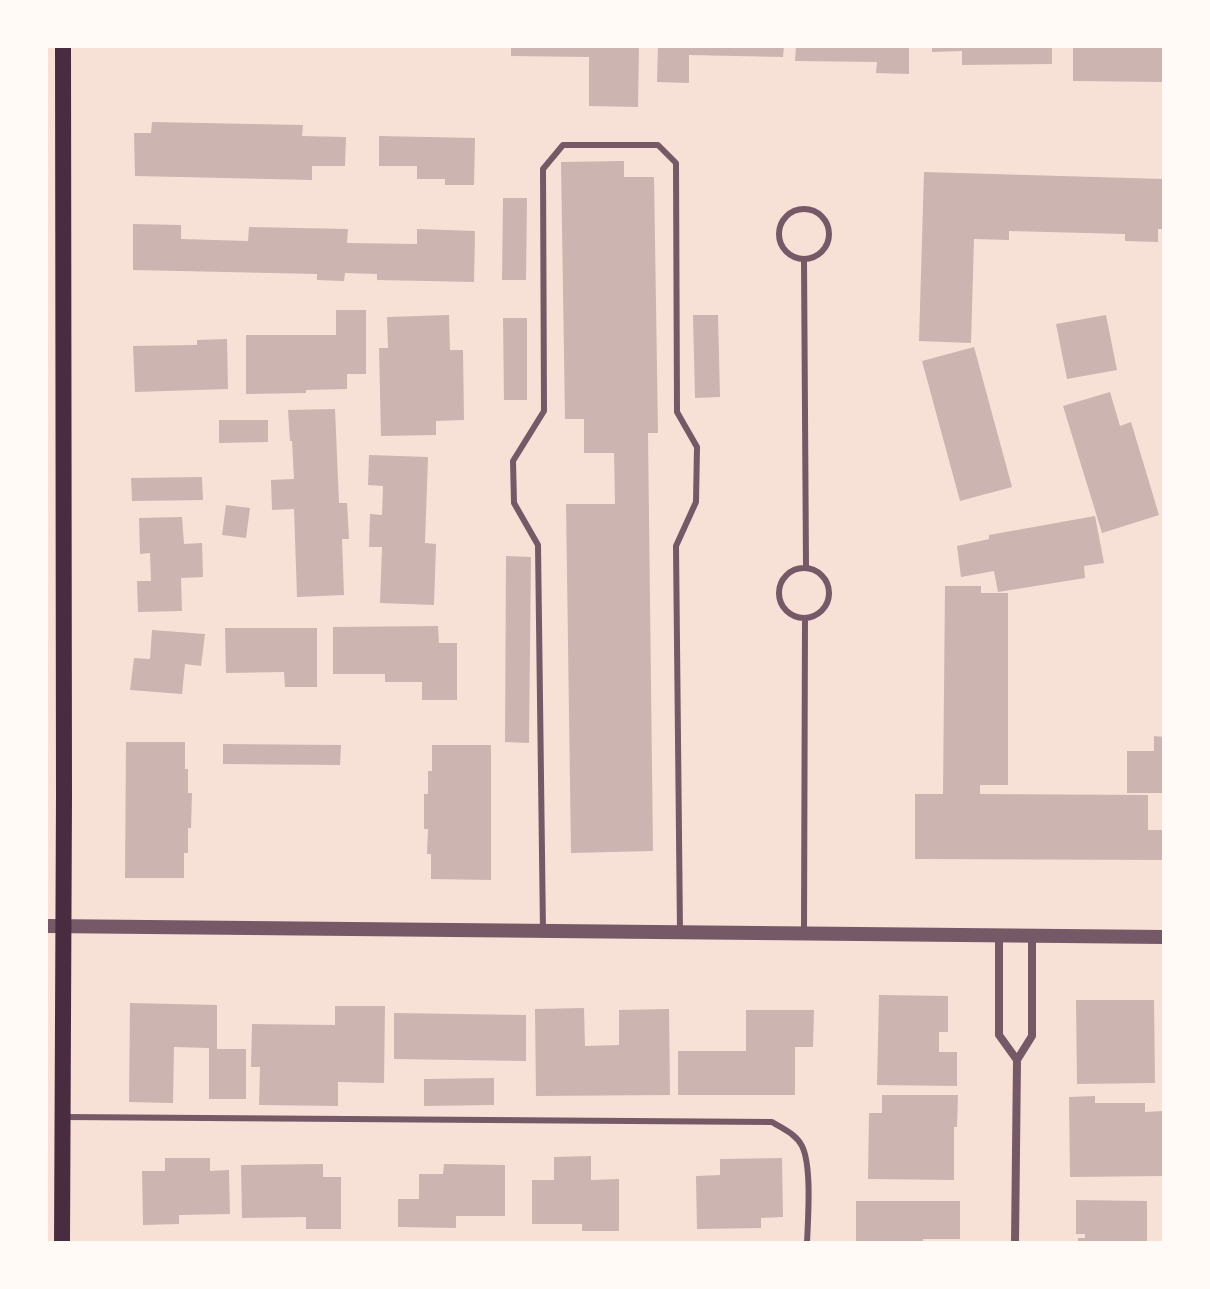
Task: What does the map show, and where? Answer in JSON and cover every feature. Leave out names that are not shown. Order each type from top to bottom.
[{"type":"main road","points":[[62,1243],[63,46]]},
{"type":"street","points":[[46,926],[1164,937]]},
{"type":"street","points":[[999,936],[999,1035],[1017,1060]]},
{"type":"street","points":[[1015,1243],[1017,1060],[1032,1036],[1032,936]]},
{"type":"lane","points":[[543,931],[538,545],[514,503],[513,461],[544,411],[543,169],[563,145],[658,145],[676,163],[677,412],[697,447],[696,502],[676,546],[680,932]]},
{"type":"lane","points":[[801,209],[820,214],[830,229],[829,240],[820,254],[804,259],[787,252],[779,235],[785,218],[801,209]]},
{"type":"lane","points":[[804,259],[806,567]]},
{"type":"lane","points":[[806,567],[824,576],[830,593],[823,610],[805,618],[786,611],[779,598],[779,588],[783,578],[795,569],[806,567]]},
{"type":"lane","points":[[804,933],[805,618]]},
{"type":"lane","points":[[63,1117],[772,1122],[793,1135],[803,1147],[808,1178],[807,1243]]},
{"type":"building","points":[[511,46],[639,46],[638,107],[589,106],[589,57],[511,56]]},
{"type":"building","points":[[658,46],[784,46],[783,57],[689,55],[689,83],[657,82]]},
{"type":"building","points":[[796,46],[909,46],[909,74],[876,73],[877,62],[795,61]]},
{"type":"building","points":[[932,46],[1052,46],[1052,64],[962,65],[962,51],[932,52]]},
{"type":"building","points":[[1073,46],[1164,46],[1164,82],[1073,81]]},
{"type":"building","points":[[152,122],[303,125],[302,136],[346,137],[345,166],[312,166],[312,180],[135,176],[134,133],[151,133]]},
{"type":"building","points":[[379,136],[475,138],[474,185],[445,185],[445,179],[417,179],[417,166],[379,166]]},
{"type":"building","points":[[624,161],[624,177],[654,177],[658,433],[648,433],[653,851],[571,853],[566,504],[615,504],[614,453],[584,453],[584,419],[565,419],[561,162]]},
{"type":"building","points":[[924,172],[1164,179],[1164,229],[1158,229],[1158,242],[1125,241],[1125,234],[1009,231],[1009,240],[974,239],[971,343],[919,341]]},
{"type":"building","points":[[503,198],[527,198],[526,280],[502,280]]},
{"type":"building","points":[[133,224],[181,225],[181,239],[248,241],[249,227],[348,229],[347,243],[417,244],[417,229],[475,231],[474,282],[377,280],[377,274],[345,273],[344,281],[317,280],[317,274],[133,270]]},
{"type":"building","points":[[336,310],[366,310],[366,374],[347,374],[347,389],[246,394],[246,335],[336,335]]},
{"type":"building","points":[[449,315],[450,350],[463,350],[464,420],[436,421],[436,435],[381,436],[379,348],[388,348],[387,317]]},
{"type":"building","points":[[693,315],[718,315],[720,397],[695,398]]},
{"type":"building","points":[[1106,315],[1117,370],[1067,379],[1056,324]]},
{"type":"building","points":[[503,318],[527,318],[527,400],[504,400]]},
{"type":"building","points":[[227,339],[228,389],[135,392],[133,346],[197,345],[197,340]]},
{"type":"building","points":[[974,347],[1012,487],[960,501],[922,361]]},
{"type":"building","points":[[1110,392],[1120,426],[1131,422],[1159,515],[1102,533],[1063,406]]},
{"type":"building","points":[[335,409],[339,503],[347,503],[349,539],[342,539],[344,595],[297,597],[294,509],[272,510],[271,480],[294,479],[288,410]]},
{"type":"building","points":[[219,420],[268,420],[268,442],[219,443]]},
{"type":"building","points":[[369,455],[428,457],[425,543],[436,544],[434,605],[380,603],[382,547],[369,547],[370,514],[382,515],[383,486],[368,485]]},
{"type":"building","points":[[202,477],[203,500],[132,501],[131,478]]},
{"type":"building","points":[[226,505],[250,508],[246,538],[222,535]]},
{"type":"building","points":[[1095,516],[1104,563],[1084,566],[1085,578],[998,592],[994,571],[961,577],[957,546],[989,539],[989,535]]},
{"type":"building","points":[[182,517],[184,544],[202,543],[203,577],[181,578],[182,611],[138,612],[137,581],[151,581],[150,553],[140,554],[139,518]]},
{"type":"building","points":[[506,556],[531,557],[529,743],[505,742]]},
{"type":"building","points":[[945,586],[981,586],[981,593],[1008,593],[1008,785],[980,785],[980,794],[1148,795],[1148,830],[1164,830],[1164,860],[915,859],[915,794],[943,794]]},
{"type":"building","points":[[438,626],[439,643],[457,643],[457,700],[422,700],[422,682],[385,682],[385,674],[333,674],[333,627]]},
{"type":"building","points":[[225,628],[317,628],[317,687],[285,687],[284,672],[226,673]]},
{"type":"building","points":[[152,630],[205,634],[201,666],[185,664],[182,694],[130,690],[134,658],[150,659]]},
{"type":"building","points":[[1154,736],[1164,737],[1164,793],[1127,793],[1127,751],[1154,751]]},
{"type":"building","points":[[126,742],[185,742],[188,793],[192,793],[184,878],[125,878]]},
{"type":"building","points":[[223,744],[341,745],[340,765],[223,764]]},
{"type":"building","points":[[432,745],[491,745],[491,880],[431,879],[431,854],[427,854],[428,829],[424,829],[424,794],[428,794],[428,771],[432,771]]},
{"type":"building","points":[[879,995],[948,996],[948,1032],[939,1032],[939,1052],[957,1052],[957,1086],[877,1085]]},
{"type":"building","points":[[1076,1000],[1154,1000],[1155,1083],[1077,1084]]},
{"type":"building","points":[[130,1003],[217,1005],[217,1049],[246,1049],[246,1099],[209,1099],[209,1048],[174,1047],[173,1103],[129,1102]]},
{"type":"building","points":[[335,1006],[385,1006],[384,1083],[338,1082],[338,1106],[259,1105],[260,1067],[251,1067],[252,1024],[335,1025]]},
{"type":"building","points":[[584,1008],[585,1046],[619,1045],[619,1010],[669,1009],[670,1095],[536,1096],[535,1009]]},
{"type":"building","points":[[746,1010],[814,1010],[813,1047],[795,1047],[795,1095],[678,1095],[678,1051],[746,1051]]},
{"type":"building","points":[[394,1013],[526,1015],[526,1061],[394,1059]]},
{"type":"building","points":[[494,1078],[494,1105],[424,1106],[424,1079]]},
{"type":"building","points":[[882,1095],[958,1095],[957,1127],[954,1127],[954,1180],[868,1179],[869,1113],[882,1113]]},
{"type":"building","points":[[1095,1096],[1095,1103],[1145,1103],[1145,1112],[1164,1111],[1164,1176],[1070,1177],[1069,1097]]},
{"type":"building","points":[[591,1156],[591,1180],[619,1179],[619,1231],[582,1231],[582,1224],[532,1224],[532,1180],[554,1180],[554,1157]]},
{"type":"building","points":[[165,1158],[210,1158],[210,1171],[229,1170],[230,1214],[179,1215],[179,1224],[143,1225],[142,1171],[165,1171]]},
{"type":"building","points":[[782,1158],[783,1217],[761,1218],[761,1228],[697,1229],[696,1176],[720,1175],[720,1159]]},
{"type":"building","points":[[323,1164],[323,1177],[341,1177],[341,1229],[306,1229],[306,1217],[242,1218],[241,1165]]},
{"type":"building","points":[[444,1164],[505,1165],[505,1216],[456,1216],[456,1228],[398,1227],[398,1199],[419,1199],[419,1174],[443,1174]]},
{"type":"building","points":[[1076,1200],[1147,1201],[1147,1243],[1078,1243],[1078,1238],[1085,1238],[1085,1234],[1076,1234]]},
{"type":"building","points":[[856,1201],[960,1201],[960,1239],[923,1239],[923,1243],[856,1243]]}]
